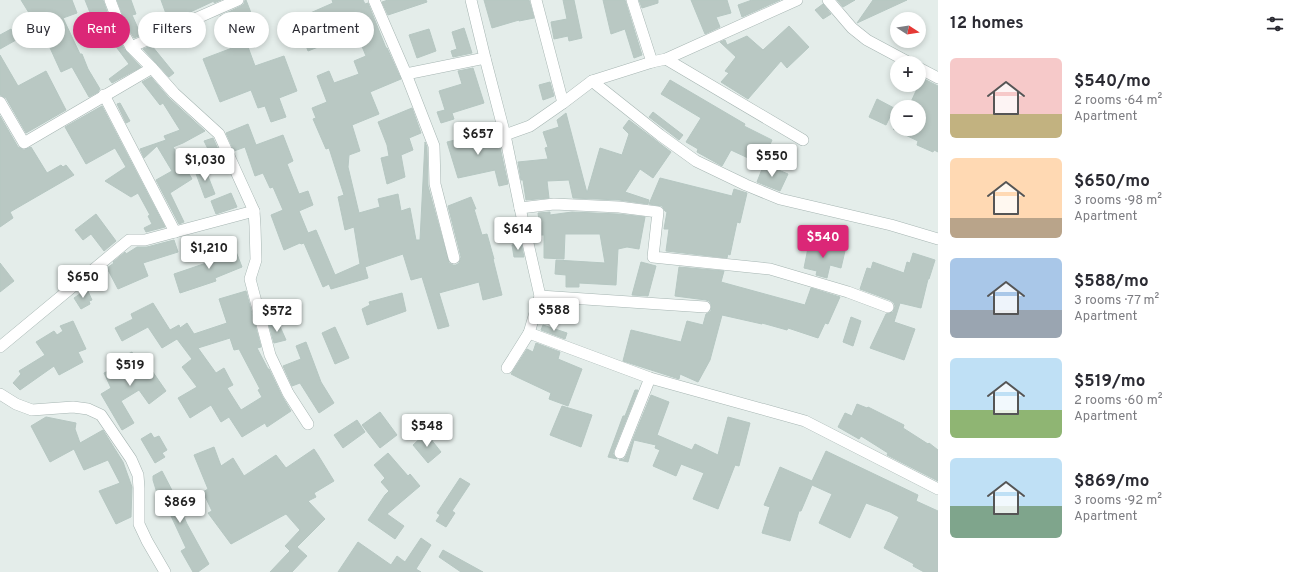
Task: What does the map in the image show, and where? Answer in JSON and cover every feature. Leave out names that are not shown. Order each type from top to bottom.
[{"type":"street","points":[[110,0],[121,29],[131,47],[174,93],[219,134],[254,212],[256,260],[250,279],[270,355],[288,392],[308,424]]},
{"type":"street","points":[[131,47],[238,0]]},
{"type":"street","points":[[374,0],[406,74],[434,146],[435,184],[454,258]]},
{"type":"street","points":[[471,0],[505,135],[540,296],[529,333],[507,368]]},
{"type":"street","points":[[536,0],[563,103]]},
{"type":"street","points":[[632,0],[652,62]]},
{"type":"street","points":[[505,135],[530,126],[592,81],[666,58],[797,0]]},
{"type":"street","points":[[828,0],[852,28],[867,40],[897,56]]},
{"type":"street","points":[[406,74],[485,58]]},
{"type":"street","points":[[666,58],[803,140]]},
{"type":"street","points":[[0,102],[24,142],[152,68]]},
{"type":"street","points":[[926,72],[938,78]]},
{"type":"street","points":[[592,81],[660,135],[696,161],[746,186],[780,199],[891,225],[938,239]]},
{"type":"street","points":[[104,95],[175,232]]},
{"type":"street","points":[[520,208],[554,204],[619,207],[658,212],[653,257],[770,269],[848,292],[888,307]]},
{"type":"street","points":[[0,347],[129,240],[145,240],[254,212]]},
{"type":"street","points":[[540,296],[704,307]]},
{"type":"street","points":[[529,333],[650,378],[805,421],[938,489]]},
{"type":"street","points":[[620,453],[650,378]]},
{"type":"street","points":[[0,394],[16,404],[32,410],[74,407],[88,409],[101,415],[131,458],[138,475],[140,524],[147,541],[165,572]]},
{"type":"building","points":[[21,0],[72,0],[77,12],[73,12],[73,14],[65,17],[65,12],[28,12]]},
{"type":"building","points":[[85,0],[103,0],[107,12],[90,12]]},
{"type":"building","points":[[117,0],[131,0],[136,14],[132,15],[138,28],[138,36],[134,38],[130,31],[130,12],[122,12]]},
{"type":"building","points":[[161,0],[221,0],[214,3],[214,1],[190,12],[165,12]]},
{"type":"building","points":[[246,0],[251,12],[228,12],[241,6]]},
{"type":"building","points":[[332,0],[363,0],[365,4],[368,3],[372,12],[313,12],[333,3]]},
{"type":"building","points":[[388,0],[426,0],[427,2],[388,15],[382,2]]},
{"type":"building","points":[[484,0],[529,0],[534,18],[519,20],[492,28]]},
{"type":"building","points":[[563,0],[574,0],[582,38],[569,41],[568,36],[554,39],[551,22],[567,19]]},
{"type":"building","points":[[603,0],[625,0],[642,55],[634,58],[625,29],[611,34]]},
{"type":"building","points":[[639,0],[658,0],[658,3],[642,8]]},
{"type":"building","points":[[691,0],[727,0],[731,13],[716,17],[720,27],[705,34]]},
{"type":"building","points":[[752,0],[780,0],[742,17],[738,5]]},
{"type":"building","points":[[837,0],[855,0],[843,7]]},
{"type":"building","points":[[873,0],[907,0],[857,23]]},
{"type":"building","points":[[823,4],[831,14],[823,19],[815,10]]},
{"type":"building","points":[[374,18],[401,79],[370,92],[379,114],[352,125],[360,151],[349,155],[348,167],[359,213],[380,207],[378,199],[398,194],[401,211],[410,208],[416,240],[420,240],[425,142],[427,147],[428,186],[449,263],[456,265],[459,263],[461,257],[448,206],[471,197],[476,209],[474,209],[482,235],[487,234],[502,295],[483,300],[479,282],[439,293],[449,326],[438,329],[422,277],[411,280],[403,254],[365,267],[368,278],[331,289],[329,284],[323,287],[304,243],[300,243],[284,250],[271,215],[283,210],[273,187],[270,188],[263,173],[255,176],[245,147],[234,151],[226,133],[248,124],[256,145],[283,135],[293,161],[287,164],[299,194],[308,191],[313,205],[299,211],[308,233],[316,230],[335,275],[360,264],[354,227],[345,230],[338,197],[344,195],[329,148],[326,149],[313,119],[316,118],[312,108],[327,102],[317,76],[329,71],[334,83],[359,74],[354,61],[366,56],[363,48],[374,48]]},
{"type":"building","points":[[65,22],[73,39],[73,48],[77,48],[80,54],[82,54],[88,69],[100,89],[98,92],[89,97],[72,67],[61,72],[50,48],[65,48]]},
{"type":"building","points":[[789,26],[809,47],[787,68],[781,61],[748,99],[721,82],[729,73],[725,71],[736,57],[720,42],[725,40],[727,45],[747,36],[763,50]]},
{"type":"building","points":[[464,28],[472,53],[453,57],[451,51],[457,49],[452,32]]},
{"type":"building","points":[[11,29],[12,42],[0,49],[0,35]]},
{"type":"building","points":[[429,29],[436,51],[417,58],[409,35]]},
{"type":"building","points":[[117,48],[124,48],[141,67],[112,83],[109,79],[129,64]]},
{"type":"building","points":[[154,48],[174,73],[169,77],[143,49]]},
{"type":"building","points":[[232,48],[248,48],[255,66],[284,56],[297,91],[279,98],[286,117],[271,122],[265,106],[258,108],[251,90],[220,102],[203,59]]},
{"type":"building","points":[[307,48],[316,48],[308,51]]},
{"type":"building","points":[[0,55],[18,86],[46,71],[66,110],[26,133],[6,98],[0,95]]},
{"type":"building","points":[[473,68],[484,103],[452,113],[454,119],[441,123],[437,112],[445,110],[439,91],[462,84],[458,71]]},
{"type":"building","points":[[151,77],[169,98],[205,131],[173,147],[192,179],[170,193],[184,222],[179,224],[156,180],[172,171],[157,146],[144,158],[140,149],[166,140],[164,136],[180,130],[163,103],[160,105],[142,82]]},
{"type":"building","points":[[670,80],[745,124],[744,126],[772,140],[761,164],[731,150],[722,166],[697,152],[698,149],[686,142],[701,118],[661,94]]},
{"type":"building","points":[[926,80],[938,86],[938,152],[934,150],[933,152],[917,145],[918,141],[908,136],[926,136],[926,100],[912,100],[916,92],[926,92]]},
{"type":"building","points":[[550,82],[554,96],[543,100],[539,85]]},
{"type":"building","points":[[877,99],[890,106],[890,116],[886,125],[869,117]]},
{"type":"building","points":[[120,103],[130,121],[126,123],[117,104]]},
{"type":"building","points":[[102,106],[165,227],[146,232],[144,228],[152,224],[148,216],[150,215],[138,193],[131,197],[105,181],[126,167],[115,148],[86,164],[65,127]]},
{"type":"building","points":[[412,108],[421,133],[409,138],[413,150],[401,155],[405,177],[387,184],[381,158],[389,156],[387,145],[378,122]]},
{"type":"building","points":[[653,112],[683,135],[679,140],[649,117]]},
{"type":"building","points":[[566,113],[587,193],[600,148],[622,155],[629,134],[623,128],[629,120],[671,152],[653,178],[640,169],[625,192],[649,200],[648,204],[619,200],[573,198],[569,180],[547,181],[549,198],[526,200],[518,162],[548,159],[545,148],[548,147],[543,132],[559,127],[557,120]]},
{"type":"building","points":[[0,116],[18,147],[24,150],[31,147],[47,173],[61,165],[63,167],[66,165],[74,175],[10,212],[13,218],[0,227]]},
{"type":"building","points":[[494,129],[500,147],[508,184],[499,186],[495,170],[458,178],[447,142],[459,140]]},
{"type":"building","points":[[213,138],[221,156],[213,159],[204,141]]},
{"type":"building","points":[[764,164],[788,174],[780,191],[757,182]]},
{"type":"building","points":[[204,166],[215,194],[205,198],[195,171]]},
{"type":"building","points":[[660,178],[732,196],[734,189],[747,193],[740,223],[737,222],[730,255],[728,254],[727,258],[666,251],[669,229],[664,229],[667,212],[662,206],[649,204]]},
{"type":"building","points":[[231,193],[237,207],[216,214],[211,201]]},
{"type":"building","points":[[550,212],[550,215],[572,212],[645,217],[639,249],[627,247],[618,249],[616,285],[579,283],[579,287],[566,287],[566,275],[555,274],[556,260],[605,263],[600,234],[565,234],[564,259],[544,258],[544,235],[541,235],[538,213]]},
{"type":"building","points":[[96,214],[116,241],[104,251],[91,234],[83,240],[75,230]]},
{"type":"building","points":[[174,240],[178,252],[143,263],[148,276],[118,289],[107,268],[114,263],[113,262],[125,252],[126,254],[137,247],[147,247]]},
{"type":"building","points":[[521,243],[524,257],[514,257],[512,245]]},
{"type":"building","points":[[809,243],[845,251],[841,268],[830,265],[827,278],[816,275],[817,271],[804,268]]},
{"type":"building","points":[[233,244],[242,267],[215,278],[216,281],[180,293],[174,274],[221,258],[218,250]]},
{"type":"building","points":[[913,253],[935,260],[928,279],[921,308],[900,303],[894,322],[915,329],[904,360],[870,348],[886,314],[893,312],[895,306],[890,300],[860,289],[867,268],[871,269],[873,262],[904,273],[907,262],[910,263]]},
{"type":"building","points":[[641,262],[656,266],[648,296],[632,295]]},
{"type":"building","points":[[0,263],[14,281],[0,292]]},
{"type":"building","points":[[679,267],[724,271],[721,282],[805,305],[811,288],[840,297],[828,324],[825,323],[818,338],[788,328],[787,330],[722,315],[710,360],[698,382],[680,374],[679,379],[623,361],[631,330],[681,342],[687,321],[703,325],[706,314],[711,311],[711,304],[706,300],[675,296]]},
{"type":"building","points":[[87,289],[92,300],[89,301],[90,304],[81,309],[74,298]]},
{"type":"building","points":[[246,291],[261,347],[257,348],[291,411],[267,427],[265,423],[242,437],[229,417],[221,422],[211,405],[190,418],[178,398],[197,387],[182,367],[192,359],[177,339],[162,348],[148,327],[122,341],[115,328],[133,319],[131,314],[153,303],[170,330],[179,325],[180,328],[187,323],[194,334],[227,323],[219,299]],"holes":[[[230,338],[234,350],[239,349],[260,389],[258,390],[262,397],[241,410],[227,388],[233,385],[224,368],[216,373],[198,348]]]},
{"type":"building","points":[[402,293],[406,311],[367,325],[362,309],[370,305],[369,302]]},
{"type":"building","points":[[851,317],[861,321],[853,346],[843,342]]},
{"type":"building","points":[[73,321],[86,349],[78,352],[83,362],[59,375],[54,366],[20,390],[13,383],[21,374],[19,371],[45,355],[36,342],[54,331],[57,335],[63,331],[60,326]]},
{"type":"building","points":[[278,322],[286,340],[274,343],[269,325]]},
{"type":"building","points":[[543,325],[567,333],[565,339],[541,330]]},
{"type":"building","points":[[335,327],[349,358],[335,364],[322,333]]},
{"type":"building","points":[[306,342],[321,382],[334,403],[319,413],[300,383],[292,386],[283,366],[301,359],[296,346]]},
{"type":"building","points":[[536,343],[560,352],[558,359],[582,369],[568,406],[549,399],[551,393],[511,374],[527,349],[533,352]]},
{"type":"building","points":[[132,352],[140,369],[148,365],[166,391],[149,404],[139,390],[121,401],[134,423],[122,430],[101,394],[111,388],[104,373],[117,367],[115,361]]},
{"type":"building","points":[[635,390],[638,390],[614,450],[613,454],[617,459],[608,457],[623,416],[625,416]]},
{"type":"building","points":[[651,395],[669,402],[657,435],[692,450],[695,444],[718,455],[728,417],[750,423],[739,466],[735,465],[718,509],[693,499],[704,473],[681,464],[676,476],[653,466],[660,450],[655,448],[656,445],[634,440],[628,462],[619,460],[624,459],[626,456]]},
{"type":"building","points":[[857,404],[867,408],[868,407],[904,425],[903,428],[938,450],[938,481],[887,455],[888,453],[861,436],[859,439],[838,427],[845,413],[852,416]]},
{"type":"building","points":[[562,406],[592,415],[581,447],[550,435]]},
{"type":"building","points":[[380,412],[397,435],[380,448],[362,425]]},
{"type":"building","points":[[46,417],[76,423],[75,429],[80,443],[103,430],[123,462],[132,487],[131,517],[116,524],[99,491],[120,483],[108,460],[84,470],[74,449],[50,462],[31,426]]},
{"type":"building","points":[[357,420],[365,432],[343,448],[334,435]]},
{"type":"building","points":[[151,433],[154,438],[159,436],[167,450],[162,453],[165,457],[155,463],[141,439]]},
{"type":"building","points":[[426,433],[441,452],[428,463],[413,445]]},
{"type":"building","points":[[214,447],[221,466],[233,458],[244,476],[276,455],[286,468],[314,449],[318,455],[334,481],[314,493],[316,497],[308,501],[325,519],[297,547],[307,556],[292,572],[270,572],[290,551],[285,546],[300,530],[286,514],[231,544],[208,513],[212,511],[203,492],[208,489],[194,455]]},
{"type":"building","points":[[826,451],[918,495],[916,501],[938,511],[938,572],[924,572],[913,566],[914,564],[884,548],[899,517],[890,512],[866,503],[850,538],[819,523],[832,494],[812,485],[801,511],[799,511],[790,541],[762,533],[770,507],[764,505],[780,467],[812,481]]},
{"type":"building","points":[[388,453],[408,476],[410,474],[420,486],[387,514],[404,526],[395,539],[368,520],[389,491],[381,482],[385,478],[374,465]]},
{"type":"building","points":[[162,471],[187,524],[209,564],[198,572],[193,572],[181,551],[186,548],[165,503],[161,506],[153,476]]},
{"type":"building","points":[[460,478],[470,484],[452,511],[455,513],[446,527],[436,521],[440,515],[437,513]]},
{"type":"building","points":[[421,538],[431,545],[416,569],[421,572],[338,572],[358,542],[391,565],[397,556],[405,562]]},
{"type":"building","points":[[443,550],[483,572],[461,572],[439,557]]}]
